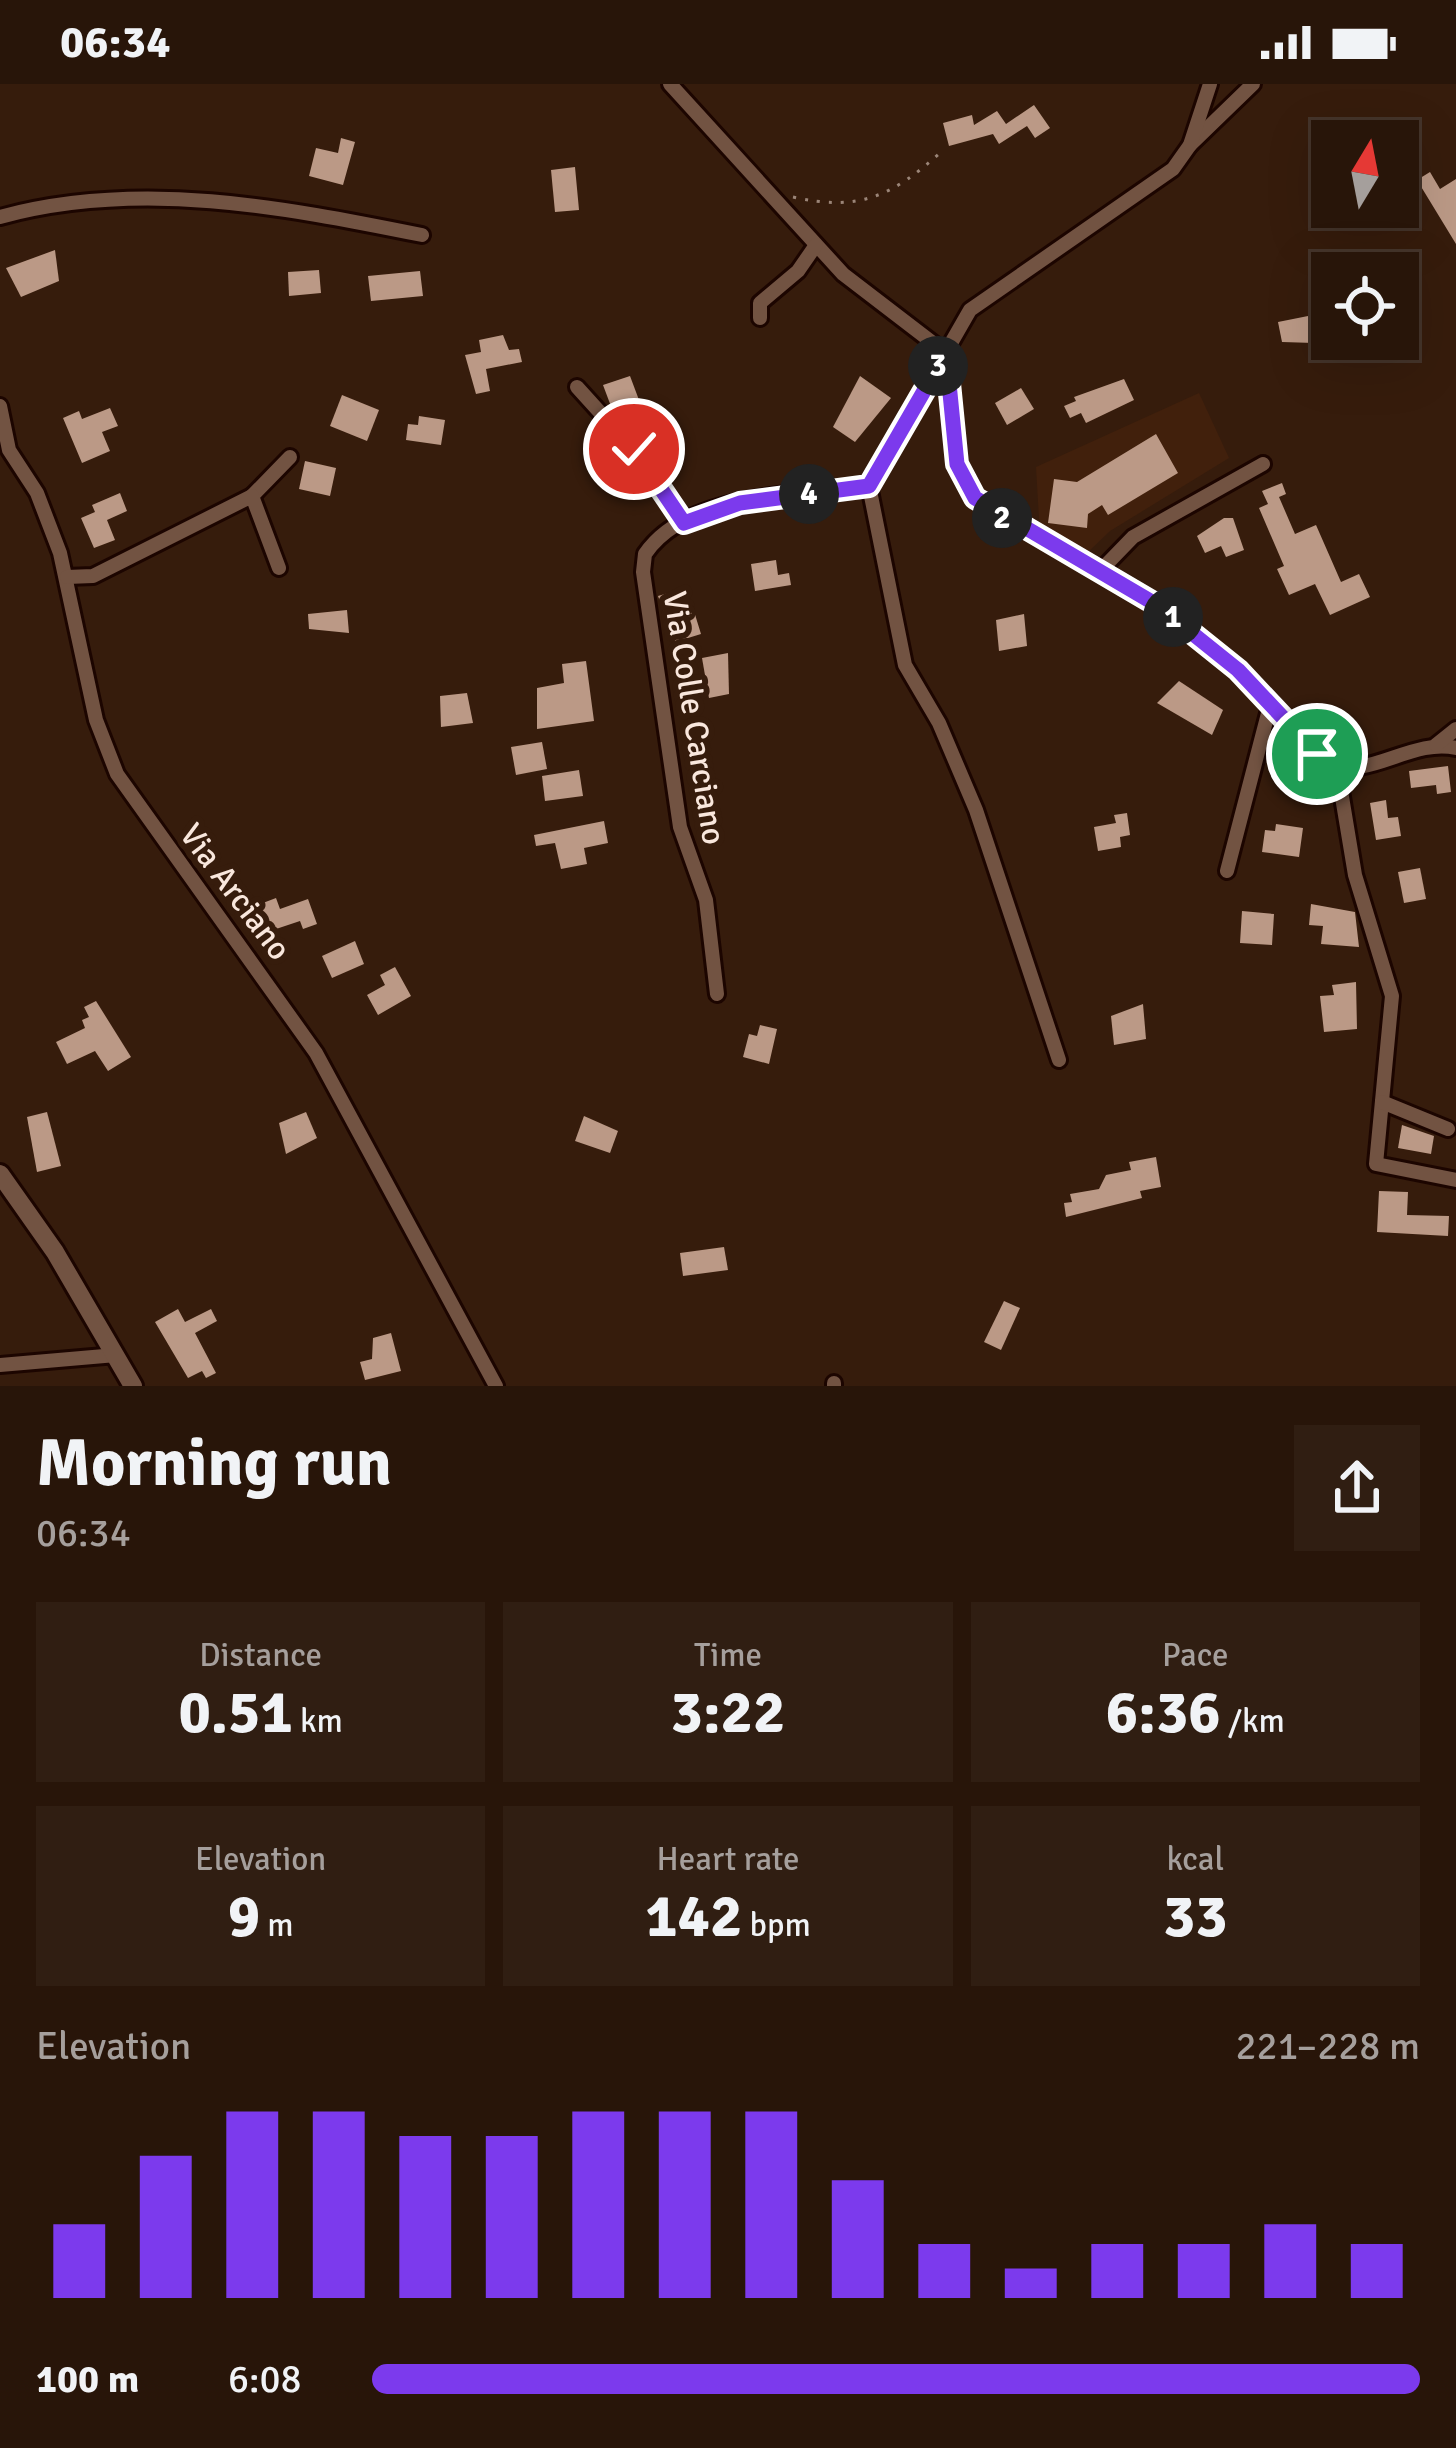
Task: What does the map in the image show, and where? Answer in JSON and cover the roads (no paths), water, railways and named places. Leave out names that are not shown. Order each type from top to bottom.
[{"type":"street","points":[[670,84],[858,289],[946,353],[957,464],[971,493],[1010,523],[1102,569],[1203,640],[1270,702],[1313,751],[1337,767],[1436,745],[1456,748]]},
{"type":"street","points":[[1190,146],[1210,84]]},
{"type":"street","points":[[1059,1060],[978,817],[939,723],[904,665],[869,486],[979,302],[1159,180],[1252,84]]},
{"type":"street","points":[[0,217],[70,200],[192,200],[298,212],[422,235]]},
{"type":"street","points":[[760,318],[763,299],[798,271],[816,245]]},
{"type":"street","points":[[577,387],[634,449],[684,523]]},
{"type":"street","name":"Via Arciano","points":[[0,406],[11,455],[37,493],[67,577],[95,720],[126,790],[267,979],[316,1053],[496,1386]]},
{"type":"street","points":[[67,577],[93,575],[252,496],[290,457]]},
{"type":"street","points":[[1102,569],[1133,536],[1263,464]]},
{"type":"street","name":"Via Colle Carciano","points":[[717,994],[705,895],[680,827],[643,572],[649,547],[684,523],[740,503],[869,486]]},
{"type":"street","points":[[252,496],[279,568]]},
{"type":"street","points":[[1227,871],[1270,702]]},
{"type":"street","points":[[1436,745],[1456,729]]},
{"type":"street","points":[[1337,767],[1358,886],[1393,996],[1378,1167],[1456,1180]]},
{"type":"street","points":[[1382,1102],[1448,1129]]},
{"type":"street","points":[[0,1174],[55,1252],[133,1386]]},
{"type":"street","points":[[0,1364],[116,1355]]}]
